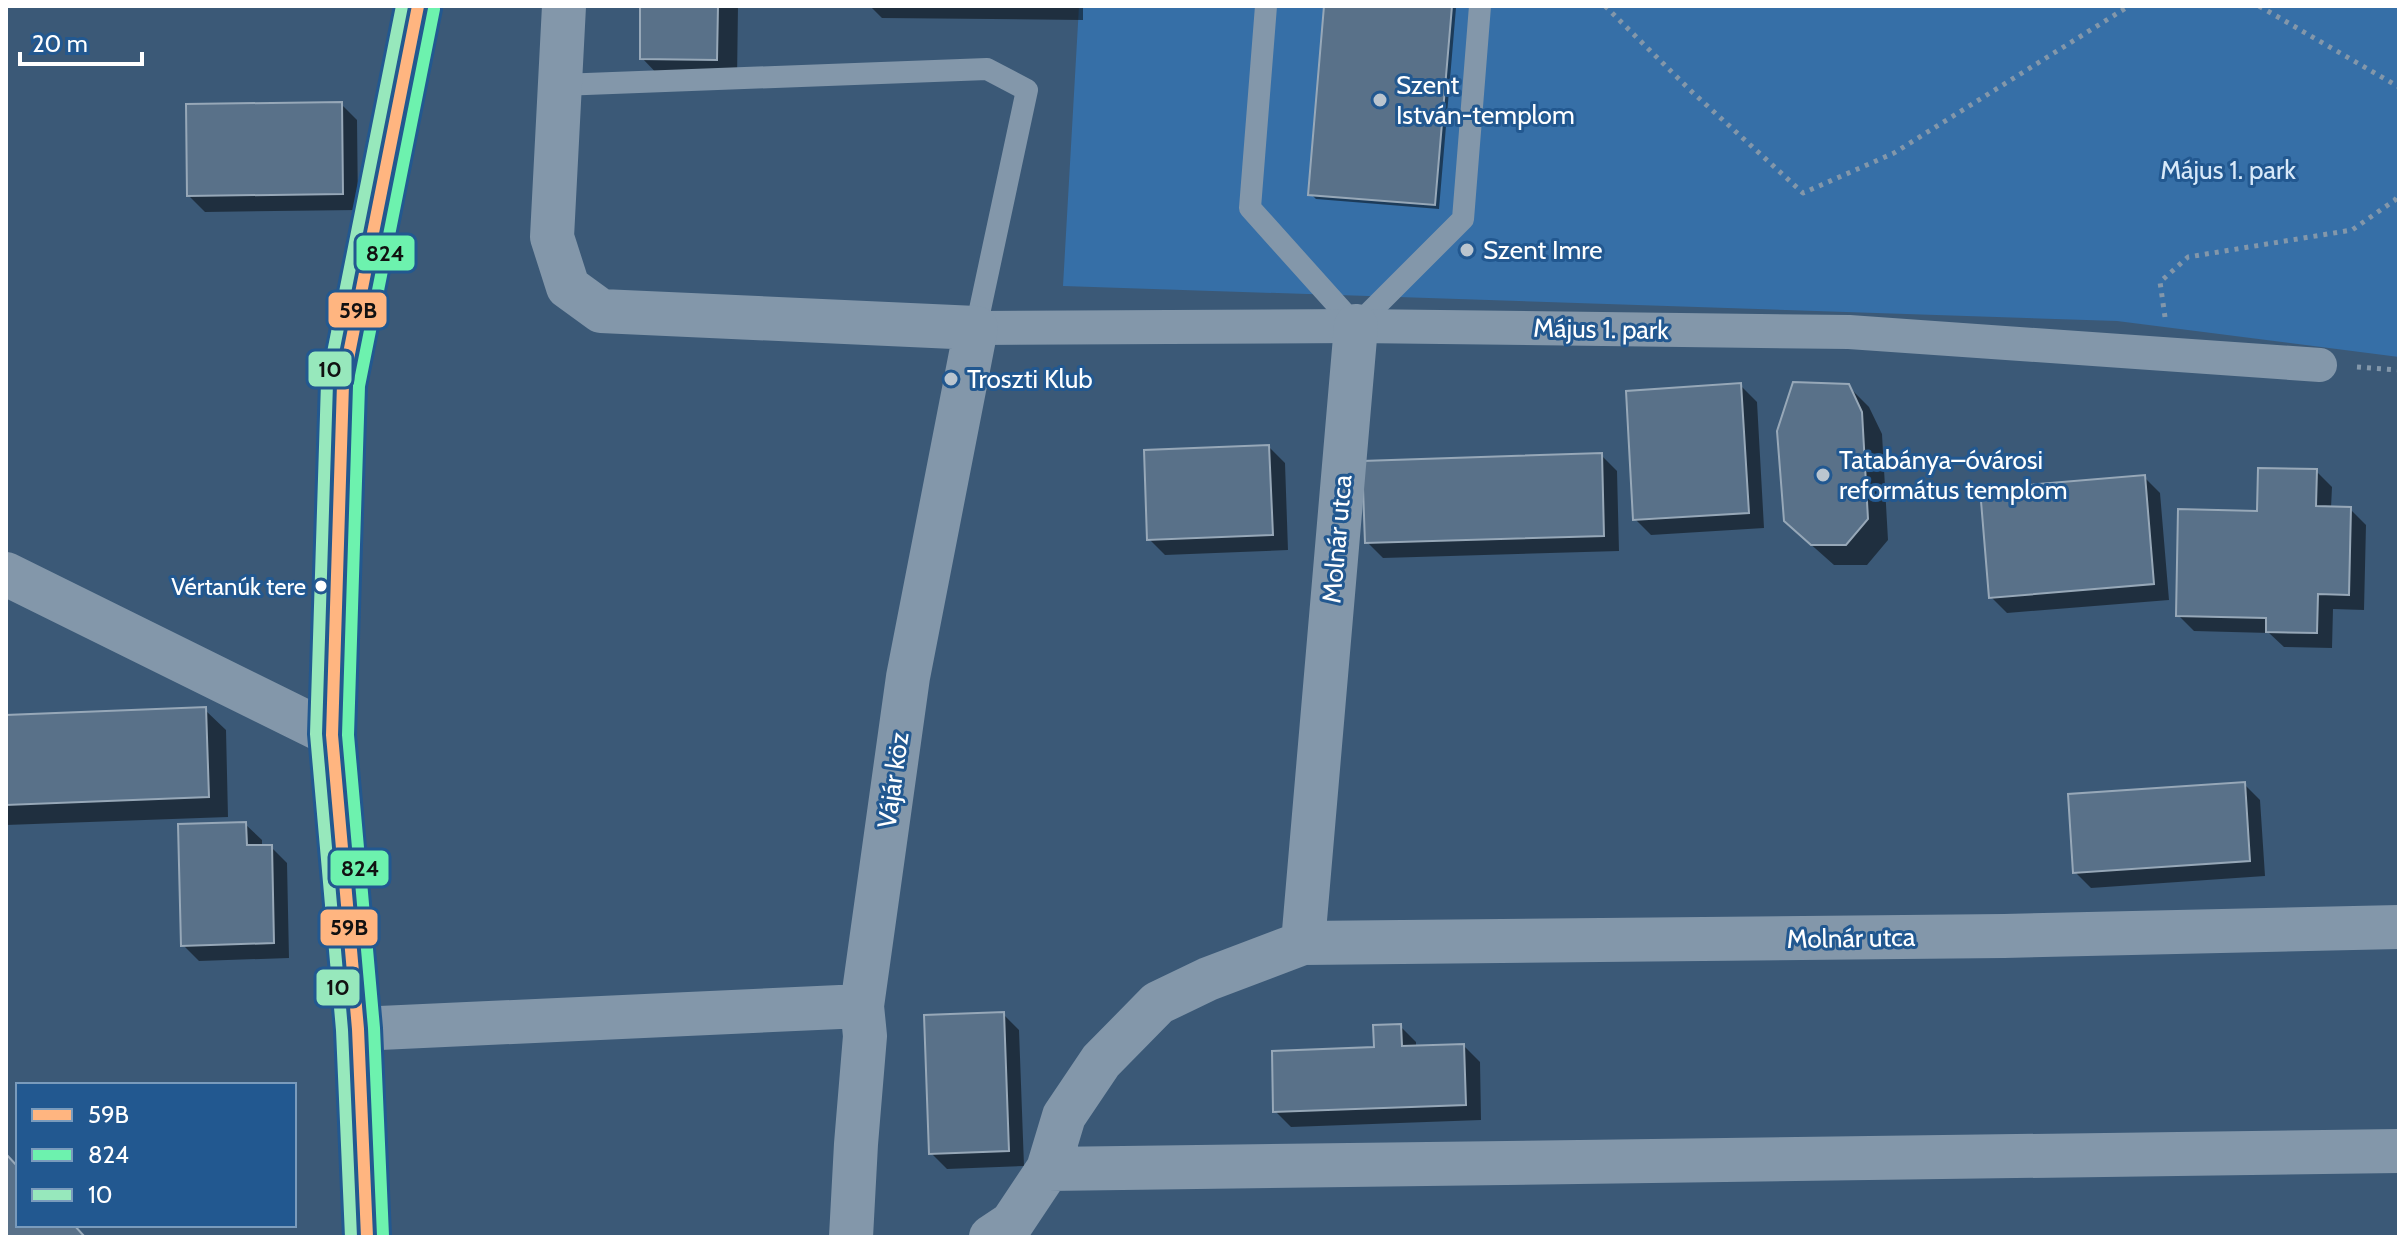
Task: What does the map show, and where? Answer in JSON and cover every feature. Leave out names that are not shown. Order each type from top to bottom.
[{"type":"street","points":[[367,1237],[358,1029],[332,735],[343,384],[418,6]]},
{"type":"street","points":[[564,6],[552,237],[568,287],[601,311],[976,328]]},
{"type":"street","name":"Május 1. park","points":[[976,328],[1356,326],[1849,332],[2320,365]]},
{"type":"street","name":"Molnár utca","points":[[1303,943],[1356,326]]},
{"type":"street","name":"Vájár köz","points":[[851,1237],[865,1036],[862,1006],[908,677],[976,328]]},
{"type":"street","points":[[6,574],[332,735]]},
{"type":"street","name":"Molnár utca","points":[[991,1237],[1012,1223],[1048,1169],[1064,1116],[1101,1061],[1158,1003],[1208,979],[1303,943],[2004,936],[2399,927]]},
{"type":"street","points":[[358,1029],[862,1006]]},
{"type":"street","points":[[1048,1169],[2399,1151]]},
{"type":"lane","points":[[1266,6],[1250,208],[1356,326],[1463,219],[1480,6]]},
{"type":"lane","points":[[560,85],[987,69],[1027,90],[976,328]]},
{"type":"path","points":[[1605,6],[1690,90],[1803,193],[1894,153],[2129,6]]},
{"type":"path","points":[[2259,6],[2399,87]]},
{"type":"path","points":[[2198,358],[2178,339],[2166,320],[2160,282],[2188,257],[2352,230],[2399,194]]},
{"type":"green space","name":"Május 1. park","points":[[1079,6],[2399,6],[2399,357],[2117,321],[1063,286]]},
{"type":"building","points":[[640,6],[718,6],[717,60],[640,59]]},
{"type":"building","name":"Szent István-templom","points":[[1324,6],[1452,6],[1435,205],[1308,195]]},
{"type":"building","points":[[342,102],[343,194],[187,196],[186,104]]},
{"type":"building","name":"Tatabánya–óvárosi református templom","points":[[1793,382],[1849,384],[1862,412],[1868,519],[1846,545],[1811,545],[1784,521],[1777,431]]},
{"type":"building","points":[[1741,383],[1749,513],[1633,520],[1626,391]]},
{"type":"building","points":[[1269,445],[1273,535],[1147,540],[1144,450]]},
{"type":"building","points":[[1602,453],[1604,536],[1365,543],[1362,461]]},
{"type":"building","points":[[2258,468],[2317,469],[2316,506],[2351,507],[2349,595],[2318,594],[2317,633],[2266,632],[2266,618],[2176,616],[2178,509],[2257,511]]},
{"type":"building","points":[[2145,475],[2154,584],[1989,598],[1980,489]]},
{"type":"building","points":[[206,707],[209,797],[6,805],[6,715]]},
{"type":"building","points":[[2245,782],[2250,861],[2073,873],[2068,794]]},
{"type":"building","points":[[246,822],[247,845],[272,845],[274,943],[181,946],[178,824]]},
{"type":"building","points":[[1004,1012],[1009,1151],[929,1154],[924,1015]]},
{"type":"building","points":[[1401,1024],[1402,1046],[1464,1044],[1466,1105],[1273,1112],[1272,1051],[1374,1047],[1373,1025]]},
{"type":"building","points":[[6,1154],[16,1165],[16,1227],[76,1227],[85,1237],[6,1237]]},
{"type":"transit line","name":"10","points":[[351,1237],[342,1030],[316,734],[327,383],[402,6]]},
{"type":"transit line","name":"59B","points":[[367,1237],[358,1029],[332,735],[343,384],[418,6]]},
{"type":"transit line","name":"824","points":[[383,1236],[374,1028],[348,735],[359,386],[434,9]]},
{"type":"place","name":"Szent István-templom","points":[[1380,100]]},
{"type":"place","name":"Szent Imre","points":[[1467,250]]},
{"type":"place","name":"Troszti Klub","points":[[951,379]]},
{"type":"place","name":"Tatabánya–óvárosi református templom","points":[[1823,475]]},
{"type":"place","name":"Vértanúk tere","points":[[321,586]]}]
